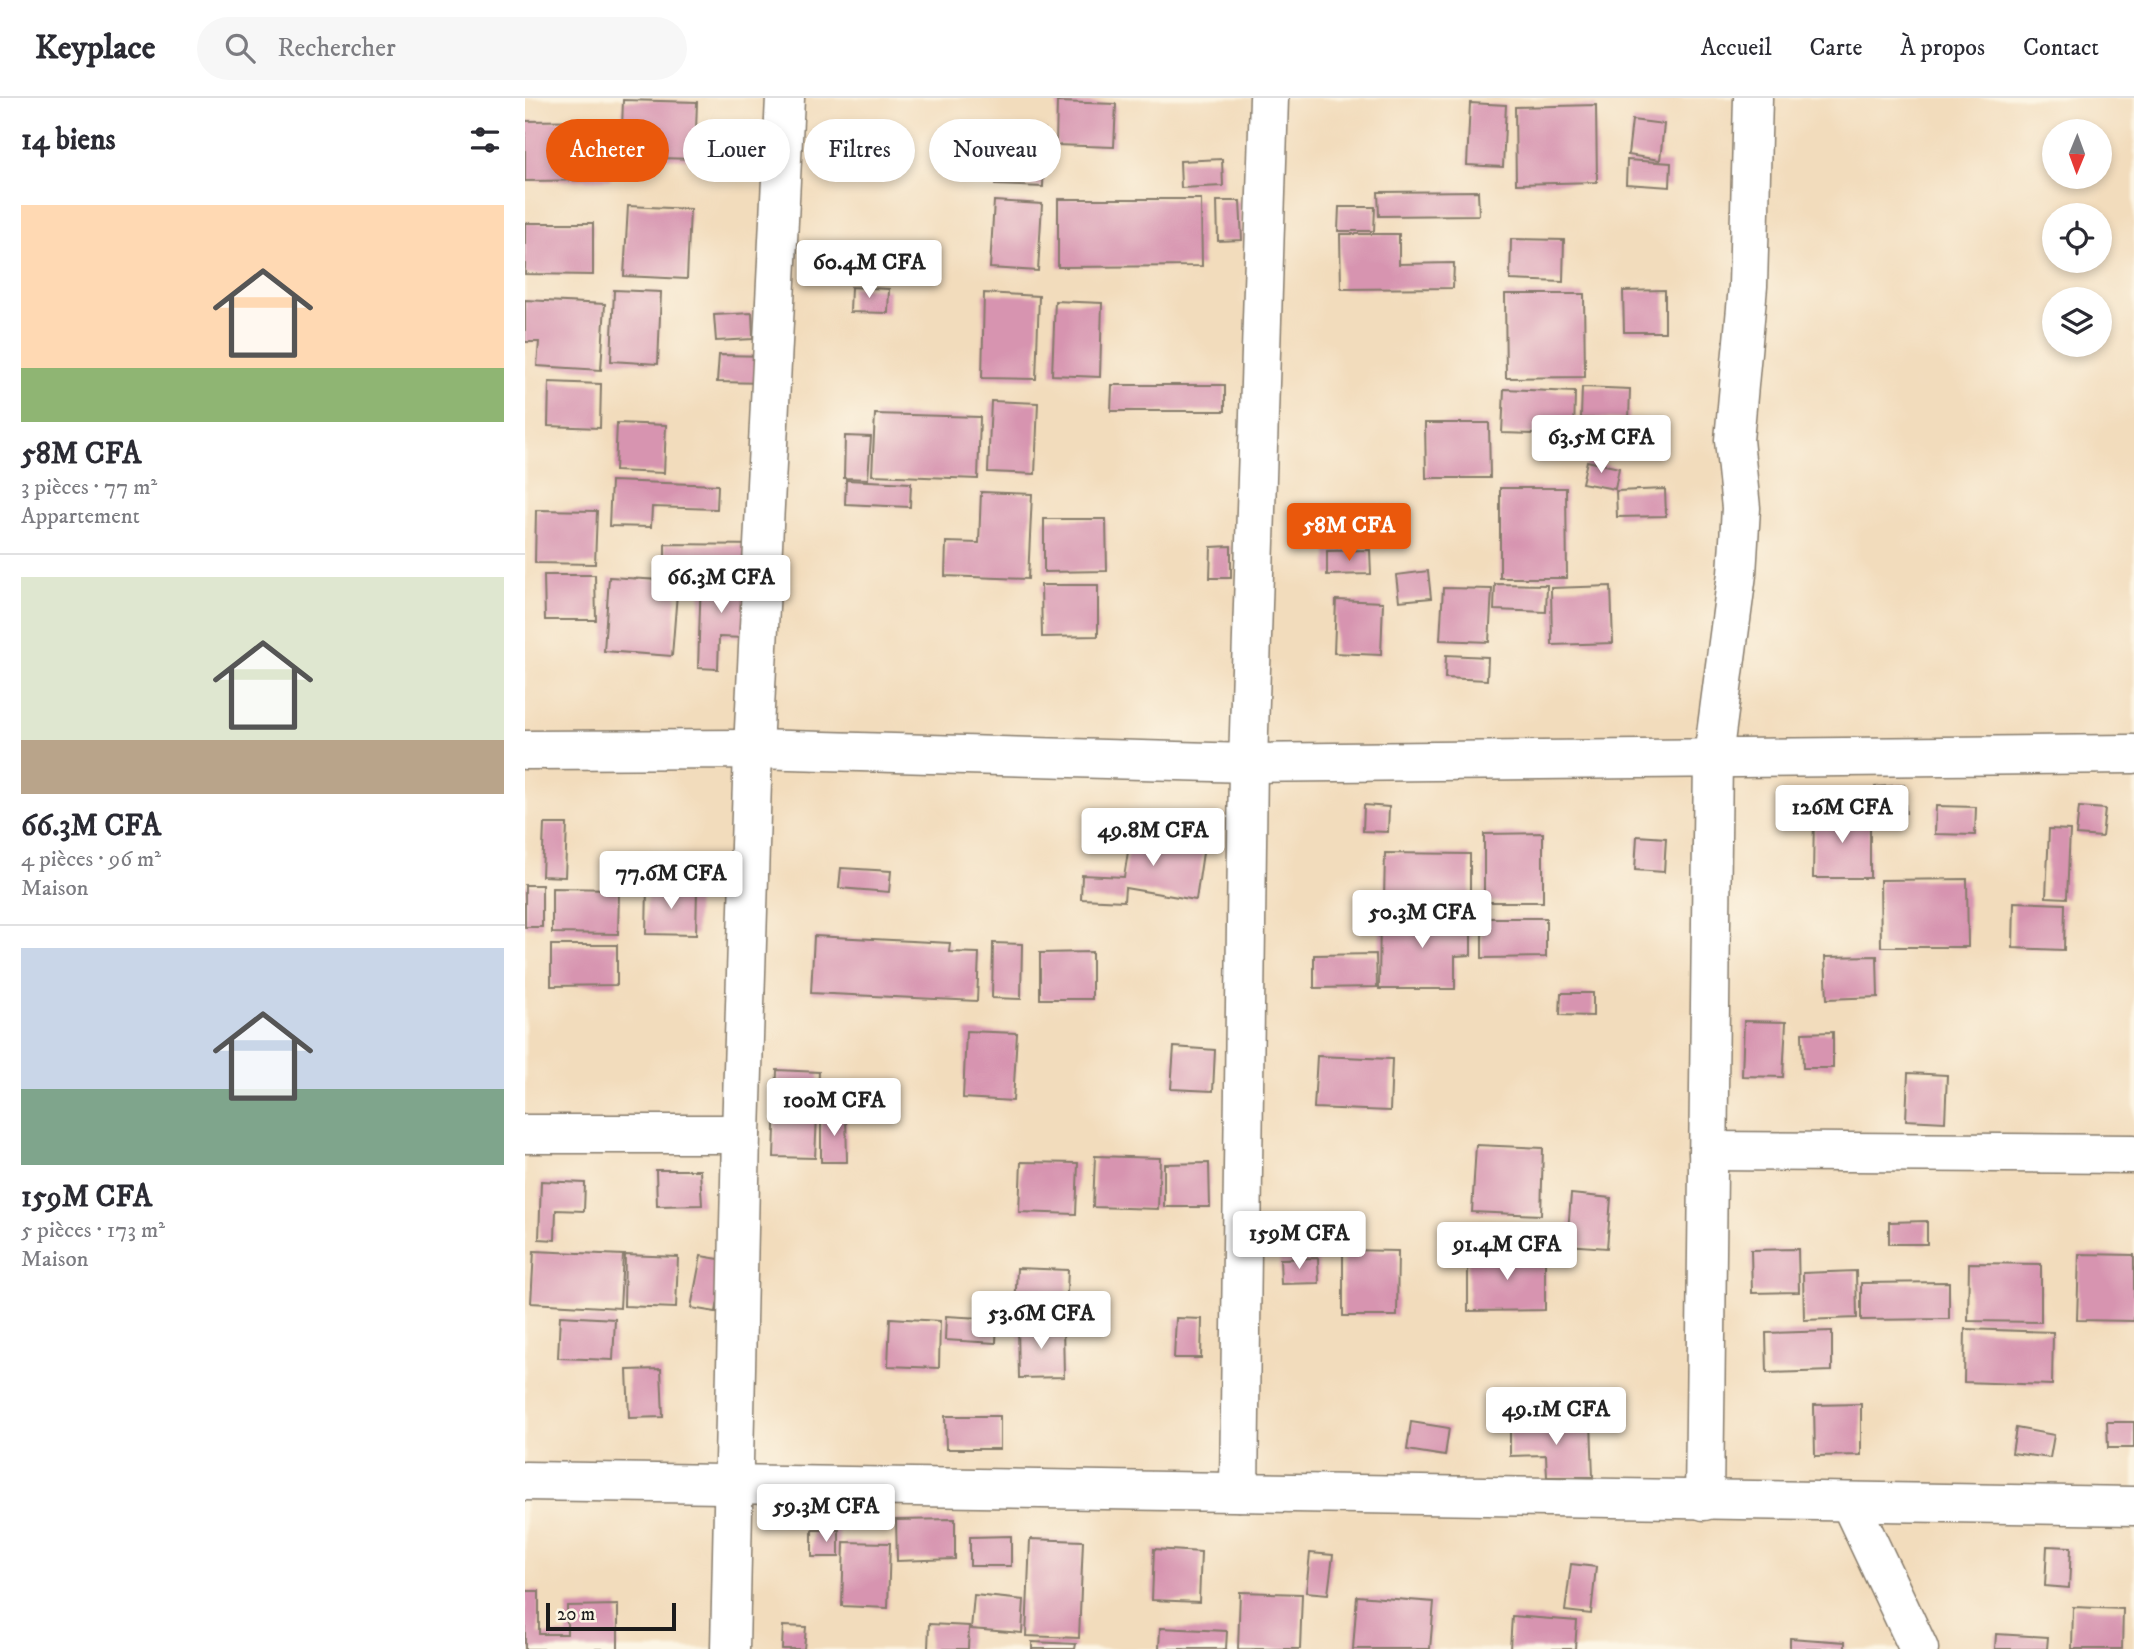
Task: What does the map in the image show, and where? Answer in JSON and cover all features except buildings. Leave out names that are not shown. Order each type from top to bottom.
[{"type":"street","points":[[730,1649],[741,1135],[753,749],[785,98]]},
{"type":"street","points":[[1240,1492],[1248,763],[1269,98]]},
{"type":"street","points":[[1704,1501],[1713,757],[1737,574],[1741,508],[1734,440],[1748,286],[1753,98]]},
{"type":"street","points":[[525,750],[753,749],[1248,763],[2134,754]]},
{"type":"street","points":[[525,1134],[741,1135]]},
{"type":"street","points":[[1708,1151],[2134,1154]]},
{"type":"street","points":[[525,1482],[2134,1506]]},
{"type":"street","points":[[1850,1503],[1919,1649]]}]
